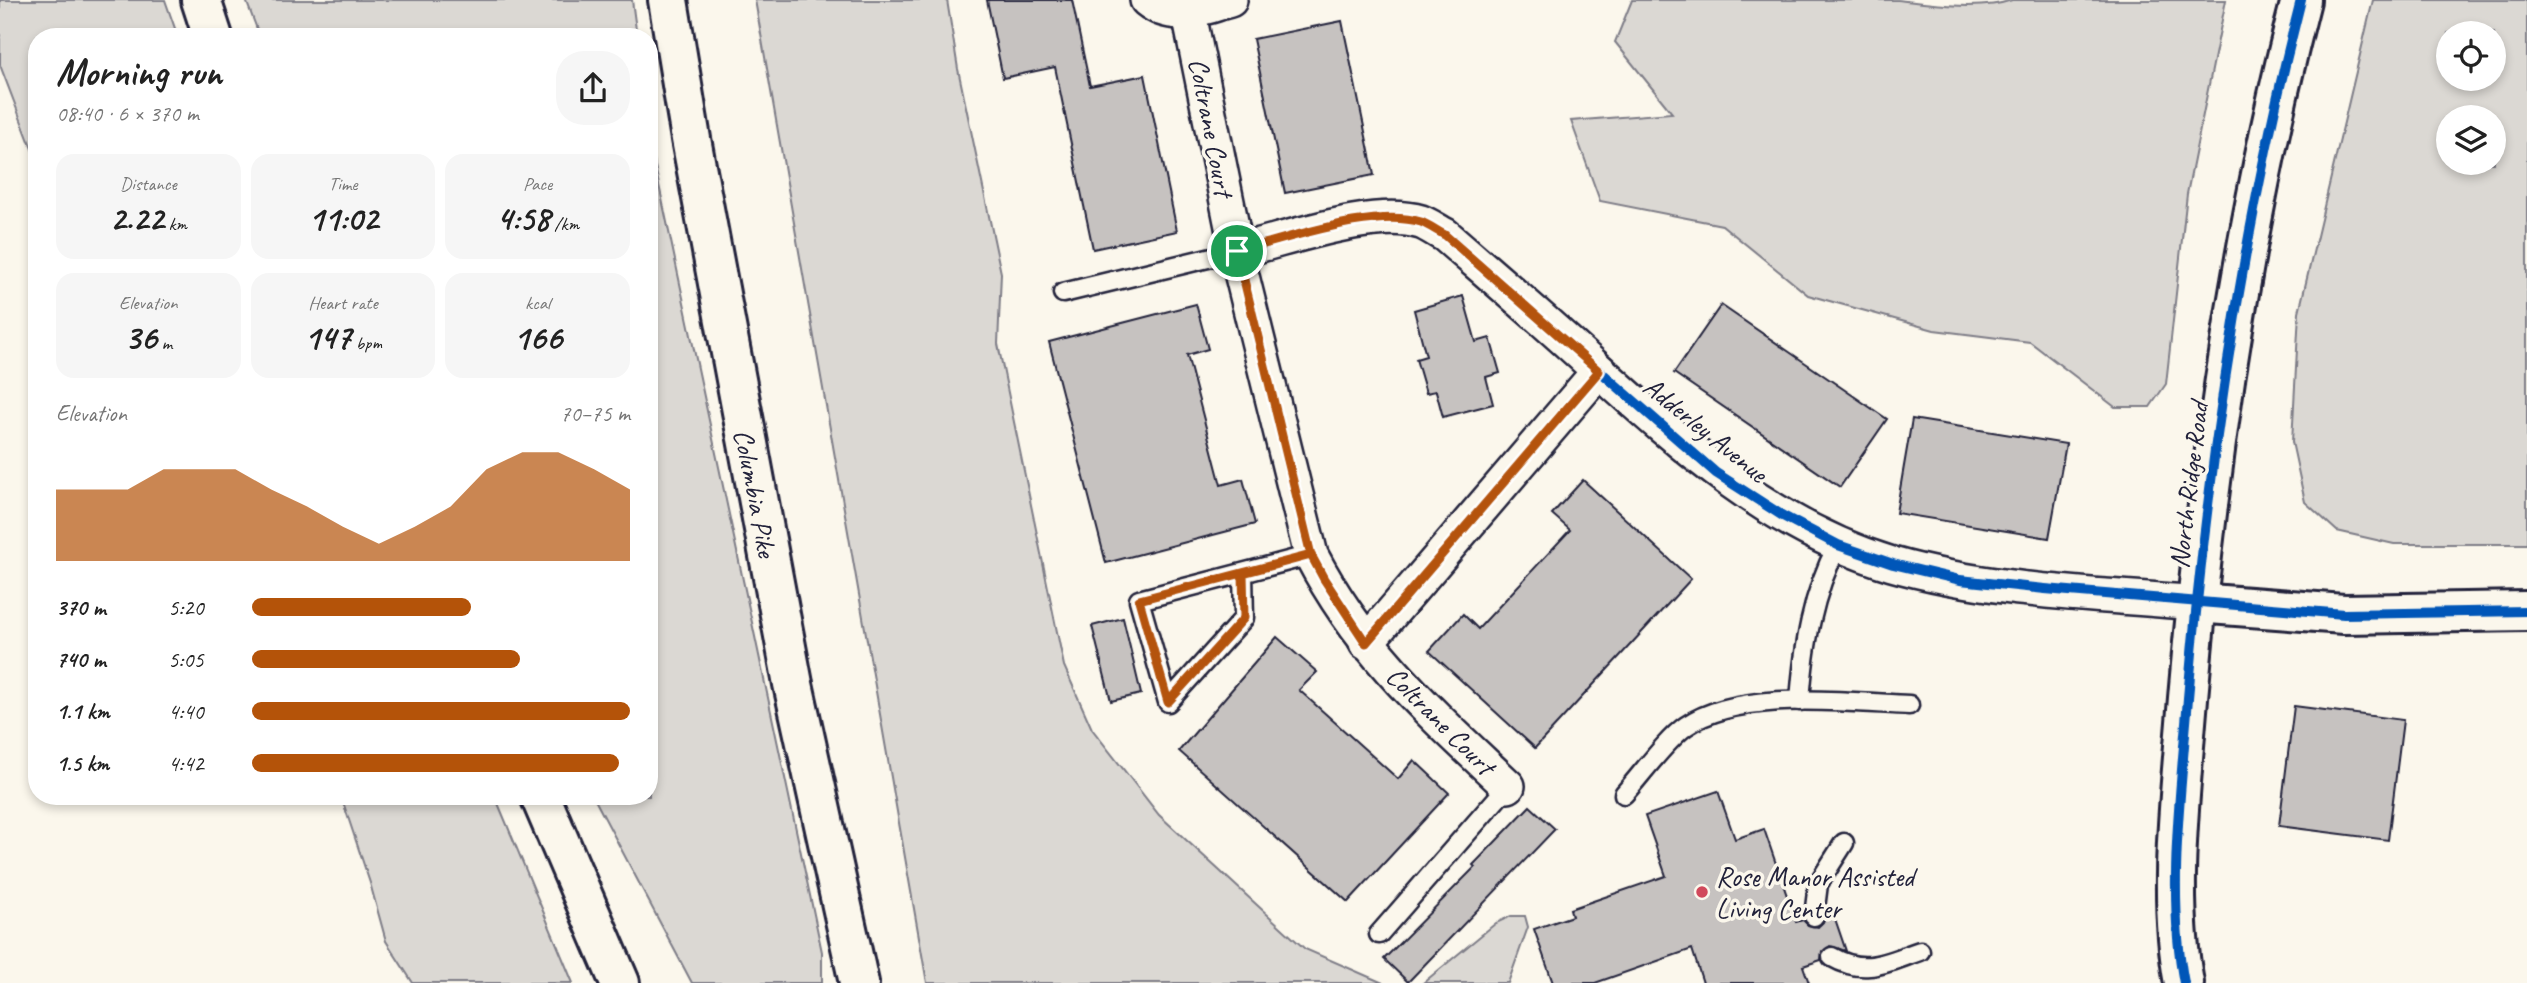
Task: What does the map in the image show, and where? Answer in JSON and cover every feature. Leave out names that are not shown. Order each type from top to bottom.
[{"type":"main road","points":[[201,0],[210,28]]},
{"type":"main road","name":"Columbia Pike","points":[[668,0],[793,684],[859,983]]},
{"type":"main road","name":"North Ridge Road","points":[[2184,983],[2179,959],[2177,863],[2196,603],[2211,464],[2241,276],[2277,93],[2301,0]]},
{"type":"main road","points":[[2196,603],[2344,614],[2527,611]]},
{"type":"main road","points":[[544,805],[620,983]]},
{"type":"street","points":[[1147,0],[1154,6],[1189,13],[1230,0]]},
{"type":"street","name":"Coltrane Court","points":[[1189,13],[1237,251],[1311,555],[1366,643],[1402,686],[1508,786]]},
{"type":"street","name":"Adderley Avenue","points":[[1237,251],[1368,219],[1400,218],[1422,222],[1445,235],[1716,473],[1783,516],[1838,545],[1893,564],[1960,580],[2196,603]]},
{"type":"street","points":[[1366,643],[1599,371]]},
{"type":"lane","points":[[1063,293],[1237,251]]},
{"type":"lane","points":[[1800,701],[1804,649],[1815,596],[1838,545]]},
{"type":"lane","points":[[1243,573],[1244,618],[1168,702],[1139,600],[1311,555]]},
{"type":"lane","points":[[1625,794],[1684,727],[1721,708],[1800,701],[1909,705]]},
{"type":"lane","points":[[1379,934],[1508,786]]},
{"type":"lane","points":[[1814,916],[1818,884],[1844,844]]},
{"type":"lane","points":[[1832,957],[1856,967],[1869,967],[1920,951]]},
{"type":"shaded area","points":[[0,0],[165,0],[175,28],[28,28],[28,138],[0,65]]},
{"type":"shaded area","points":[[246,0],[632,0],[636,28],[257,28]]},
{"type":"shaded area","points":[[755,0],[947,0],[958,69],[1001,273],[998,344],[1064,666],[1092,729],[1159,815],[1305,949],[1383,983],[927,983]]},
{"type":"shaded area","points":[[1632,0],[1898,0],[1971,6],[2012,0],[2226,0],[2187,194],[2166,384],[2150,407],[2115,407],[2030,342],[1934,330],[1808,295],[1722,225],[1600,201],[1571,121],[1672,113],[1615,42]]},
{"type":"shaded area","points":[[2373,0],[2527,0],[2527,544],[2394,544],[2337,531],[2305,502],[2292,442],[2299,312]]},
{"type":"shaded area","points":[[658,180],[822,952],[822,983],[692,983],[598,805],[658,805]]},
{"type":"shaded area","points":[[344,805],[499,805],[573,983],[413,983],[386,941]]},
{"type":"shaded area","points":[[1511,916],[1525,916],[1528,927],[1508,983],[1423,983],[1496,923]]},
{"type":"building","points":[[987,0],[1072,0],[1090,86],[1145,75],[1177,231],[1093,249],[1055,67],[1003,78]]},
{"type":"building","points":[[1342,21],[1374,175],[1285,193],[1253,39]]},
{"type":"building","points":[[1463,296],[1476,342],[1490,338],[1500,373],[1486,377],[1493,404],[1443,417],[1436,391],[1426,393],[1416,359],[1426,356],[1414,310]]},
{"type":"building","points":[[1196,304],[1208,349],[1187,355],[1221,485],[1243,479],[1255,524],[1106,563],[1049,342]]},
{"type":"building","points":[[1721,305],[1887,419],[1840,487],[1674,373]]},
{"type":"building","points":[[1912,419],[2066,444],[2049,538],[1896,513]]},
{"type":"building","points":[[1583,480],[1691,579],[1535,748],[1429,651],[1463,614],[1478,629],[1570,530],[1552,514]]},
{"type":"building","points":[[1123,618],[1141,694],[1111,701],[1092,626]]},
{"type":"building","points":[[1277,637],[1317,672],[1299,690],[1398,779],[1414,760],[1449,793],[1348,902],[1179,751]]},
{"type":"building","points":[[2294,706],[2403,720],[2388,840],[2279,826]]},
{"type":"building","name":"Rose Manor Assisted Living Center","points":[[1718,791],[1735,839],[1764,829],[1796,922],[1803,920],[1808,925],[1818,927],[1826,912],[1832,910],[1846,951],[1830,946],[1822,952],[1821,960],[1803,966],[1809,983],[1703,983],[1692,949],[1595,983],[1553,983],[1534,929],[1572,916],[1570,909],[1666,876],[1645,816]]},
{"type":"building","points":[[1530,806],[1555,829],[1408,982],[1384,959],[1475,867],[1473,865]]},
{"type":"cycle path","points":[[2184,983],[2176,913],[2177,841],[2206,522],[2245,260],[2261,173],[2301,0]]},
{"type":"cycle path","points":[[1237,251],[1355,222],[1401,218],[1424,223],[1445,235],[1716,473],[1783,516],[1838,545],[1893,564],[1960,580],[2344,614],[2527,611]]},
{"type":"place","name":"Rose Manor Assisted Living Center","points":[[1702,892]]},
{"type":"route","points":[[1237,251],[1311,555],[1139,600],[1168,702],[1244,618],[1243,573],[1311,555],[1366,643],[1599,371],[1445,235],[1422,222],[1400,218],[1368,219],[1237,251]]}]
